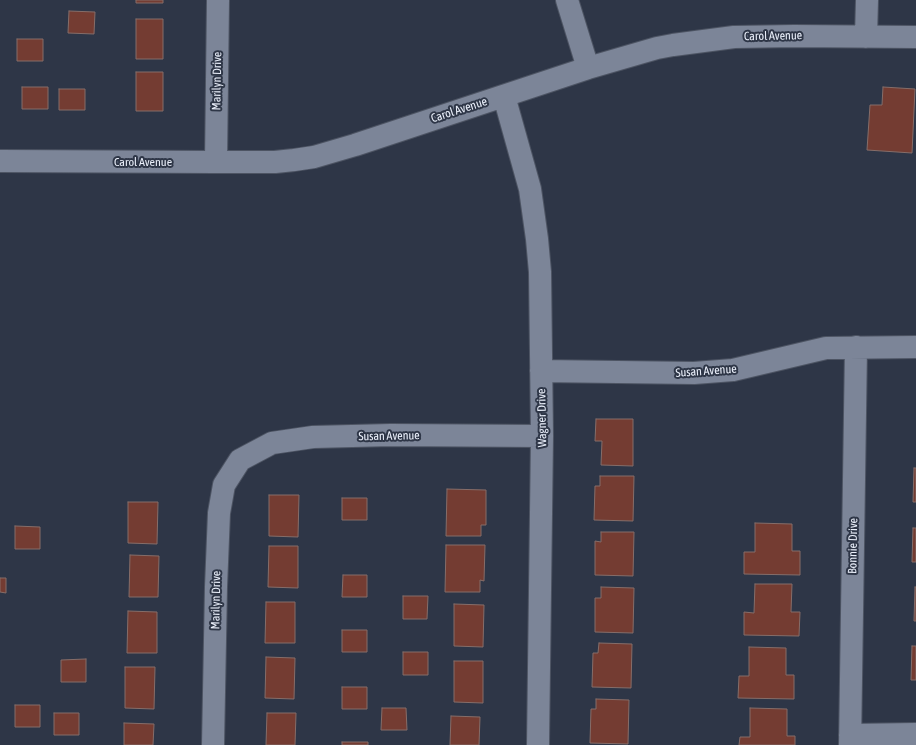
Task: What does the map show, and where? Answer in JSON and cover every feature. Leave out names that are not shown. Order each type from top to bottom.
[{"type":"street","name":"Marilyn Drive","points":[[216,162],[218,0]]},
{"type":"street","points":[[567,0],[588,68]]},
{"type":"street","points":[[866,37],[867,0]]},
{"type":"street","name":"Carol Avenue","points":[[0,160],[275,162],[314,157],[355,145],[588,68],[657,48],[715,39],[794,36],[916,38]]},
{"type":"street","name":"Wagner Drive","points":[[504,96],[530,188],[540,272],[542,436],[538,745]]},
{"type":"street","name":"Bonnie Drive","points":[[850,740],[856,347]]},
{"type":"street","name":"Susan Avenue","points":[[541,371],[694,373],[733,370],[826,348],[916,347]]},
{"type":"street","name":"Susan Avenue","points":[[240,460],[272,443],[313,437],[391,435],[542,436]]},
{"type":"street","name":"Marilyn Drive","points":[[213,745],[219,513],[224,485],[240,460]]},
{"type":"street","points":[[850,740],[916,734]]},
{"type":"building","points":[[136,0],[163,0],[163,3],[136,3]]},
{"type":"building","points":[[69,11],[95,12],[94,34],[68,33]]},
{"type":"building","points":[[136,19],[163,19],[163,59],[136,59]]},
{"type":"building","points":[[17,39],[43,39],[43,61],[17,61]]},
{"type":"building","points":[[136,72],[163,72],[163,111],[136,111]]},
{"type":"building","points":[[22,87],[48,87],[48,109],[22,109]]},
{"type":"building","points":[[883,87],[915,89],[912,153],[867,150],[870,105],[882,105]]},
{"type":"building","points":[[59,89],[85,89],[85,110],[59,110]]},
{"type":"building","points":[[596,419],[633,419],[633,466],[601,465],[602,441],[595,441]]},
{"type":"building","points":[[914,468],[916,468],[916,502],[913,502]]},
{"type":"building","points":[[600,476],[634,476],[633,521],[594,520],[595,486],[600,486]]},
{"type":"building","points":[[447,489],[486,490],[486,525],[481,525],[481,536],[446,536]]},
{"type":"building","points":[[269,495],[299,495],[298,537],[269,536]]},
{"type":"building","points":[[342,498],[367,498],[367,520],[342,520]]},
{"type":"building","points":[[128,502],[158,502],[157,544],[128,543]]},
{"type":"building","points":[[755,523],[792,524],[792,551],[800,551],[800,575],[744,574],[744,552],[755,552]]},
{"type":"building","points":[[15,526],[40,527],[40,549],[15,549]]},
{"type":"building","points":[[913,528],[916,528],[916,562],[912,562]]},
{"type":"building","points":[[601,532],[634,532],[633,576],[595,575],[595,541],[601,542]]},
{"type":"building","points":[[446,545],[485,545],[484,581],[480,580],[480,592],[445,592]]},
{"type":"building","points":[[269,546],[298,546],[298,588],[268,587]]},
{"type":"building","points":[[130,555],[159,556],[158,597],[129,597]]},
{"type":"building","points":[[343,575],[367,575],[367,597],[342,597]]},
{"type":"building","points":[[0,578],[6,578],[6,593],[0,592]]},
{"type":"building","points":[[755,584],[792,584],[791,612],[800,612],[799,636],[744,635],[744,612],[754,613]]},
{"type":"building","points":[[601,587],[634,588],[633,633],[595,632],[595,598],[601,598]]},
{"type":"building","points":[[915,587],[916,621],[914,621]]},
{"type":"building","points":[[403,596],[428,596],[427,619],[403,619]]},
{"type":"building","points":[[266,602],[295,602],[295,643],[265,643]]},
{"type":"building","points":[[454,604],[484,605],[483,647],[454,646]]},
{"type":"building","points":[[128,611],[157,612],[157,653],[127,653]]},
{"type":"building","points":[[342,630],[367,630],[367,652],[342,652]]},
{"type":"building","points":[[599,643],[632,644],[631,688],[592,687],[593,653],[598,653]]},
{"type":"building","points":[[912,646],[916,646],[916,680],[911,680]]},
{"type":"building","points":[[749,647],[786,648],[786,675],[794,675],[794,699],[738,698],[739,676],[749,676]]},
{"type":"building","points":[[403,652],[428,652],[428,675],[403,675]]},
{"type":"building","points":[[266,657],[295,658],[294,699],[265,698]]},
{"type":"building","points":[[86,659],[86,682],[61,682],[61,660]]},
{"type":"building","points":[[454,661],[483,661],[483,703],[454,702]]},
{"type":"building","points":[[125,667],[155,667],[154,709],[125,708]]},
{"type":"building","points":[[342,687],[367,687],[367,709],[342,709]]},
{"type":"building","points":[[596,699],[629,700],[628,744],[590,743],[591,709],[596,709]]},
{"type":"building","points":[[15,705],[40,705],[40,727],[15,727]]},
{"type":"building","points":[[382,708],[406,708],[407,730],[381,730]]},
{"type":"building","points":[[750,708],[787,709],[787,736],[795,736],[795,745],[739,745],[740,737],[750,737]]},
{"type":"building","points":[[54,713],[79,713],[79,735],[54,735]]},
{"type":"building","points":[[267,713],[296,713],[295,745],[266,745]]},
{"type":"building","points":[[451,716],[480,717],[479,745],[450,745]]},
{"type":"building","points":[[124,723],[154,724],[153,745],[124,745]]},
{"type":"building","points":[[342,742],[368,742],[368,745],[342,745]]}]
